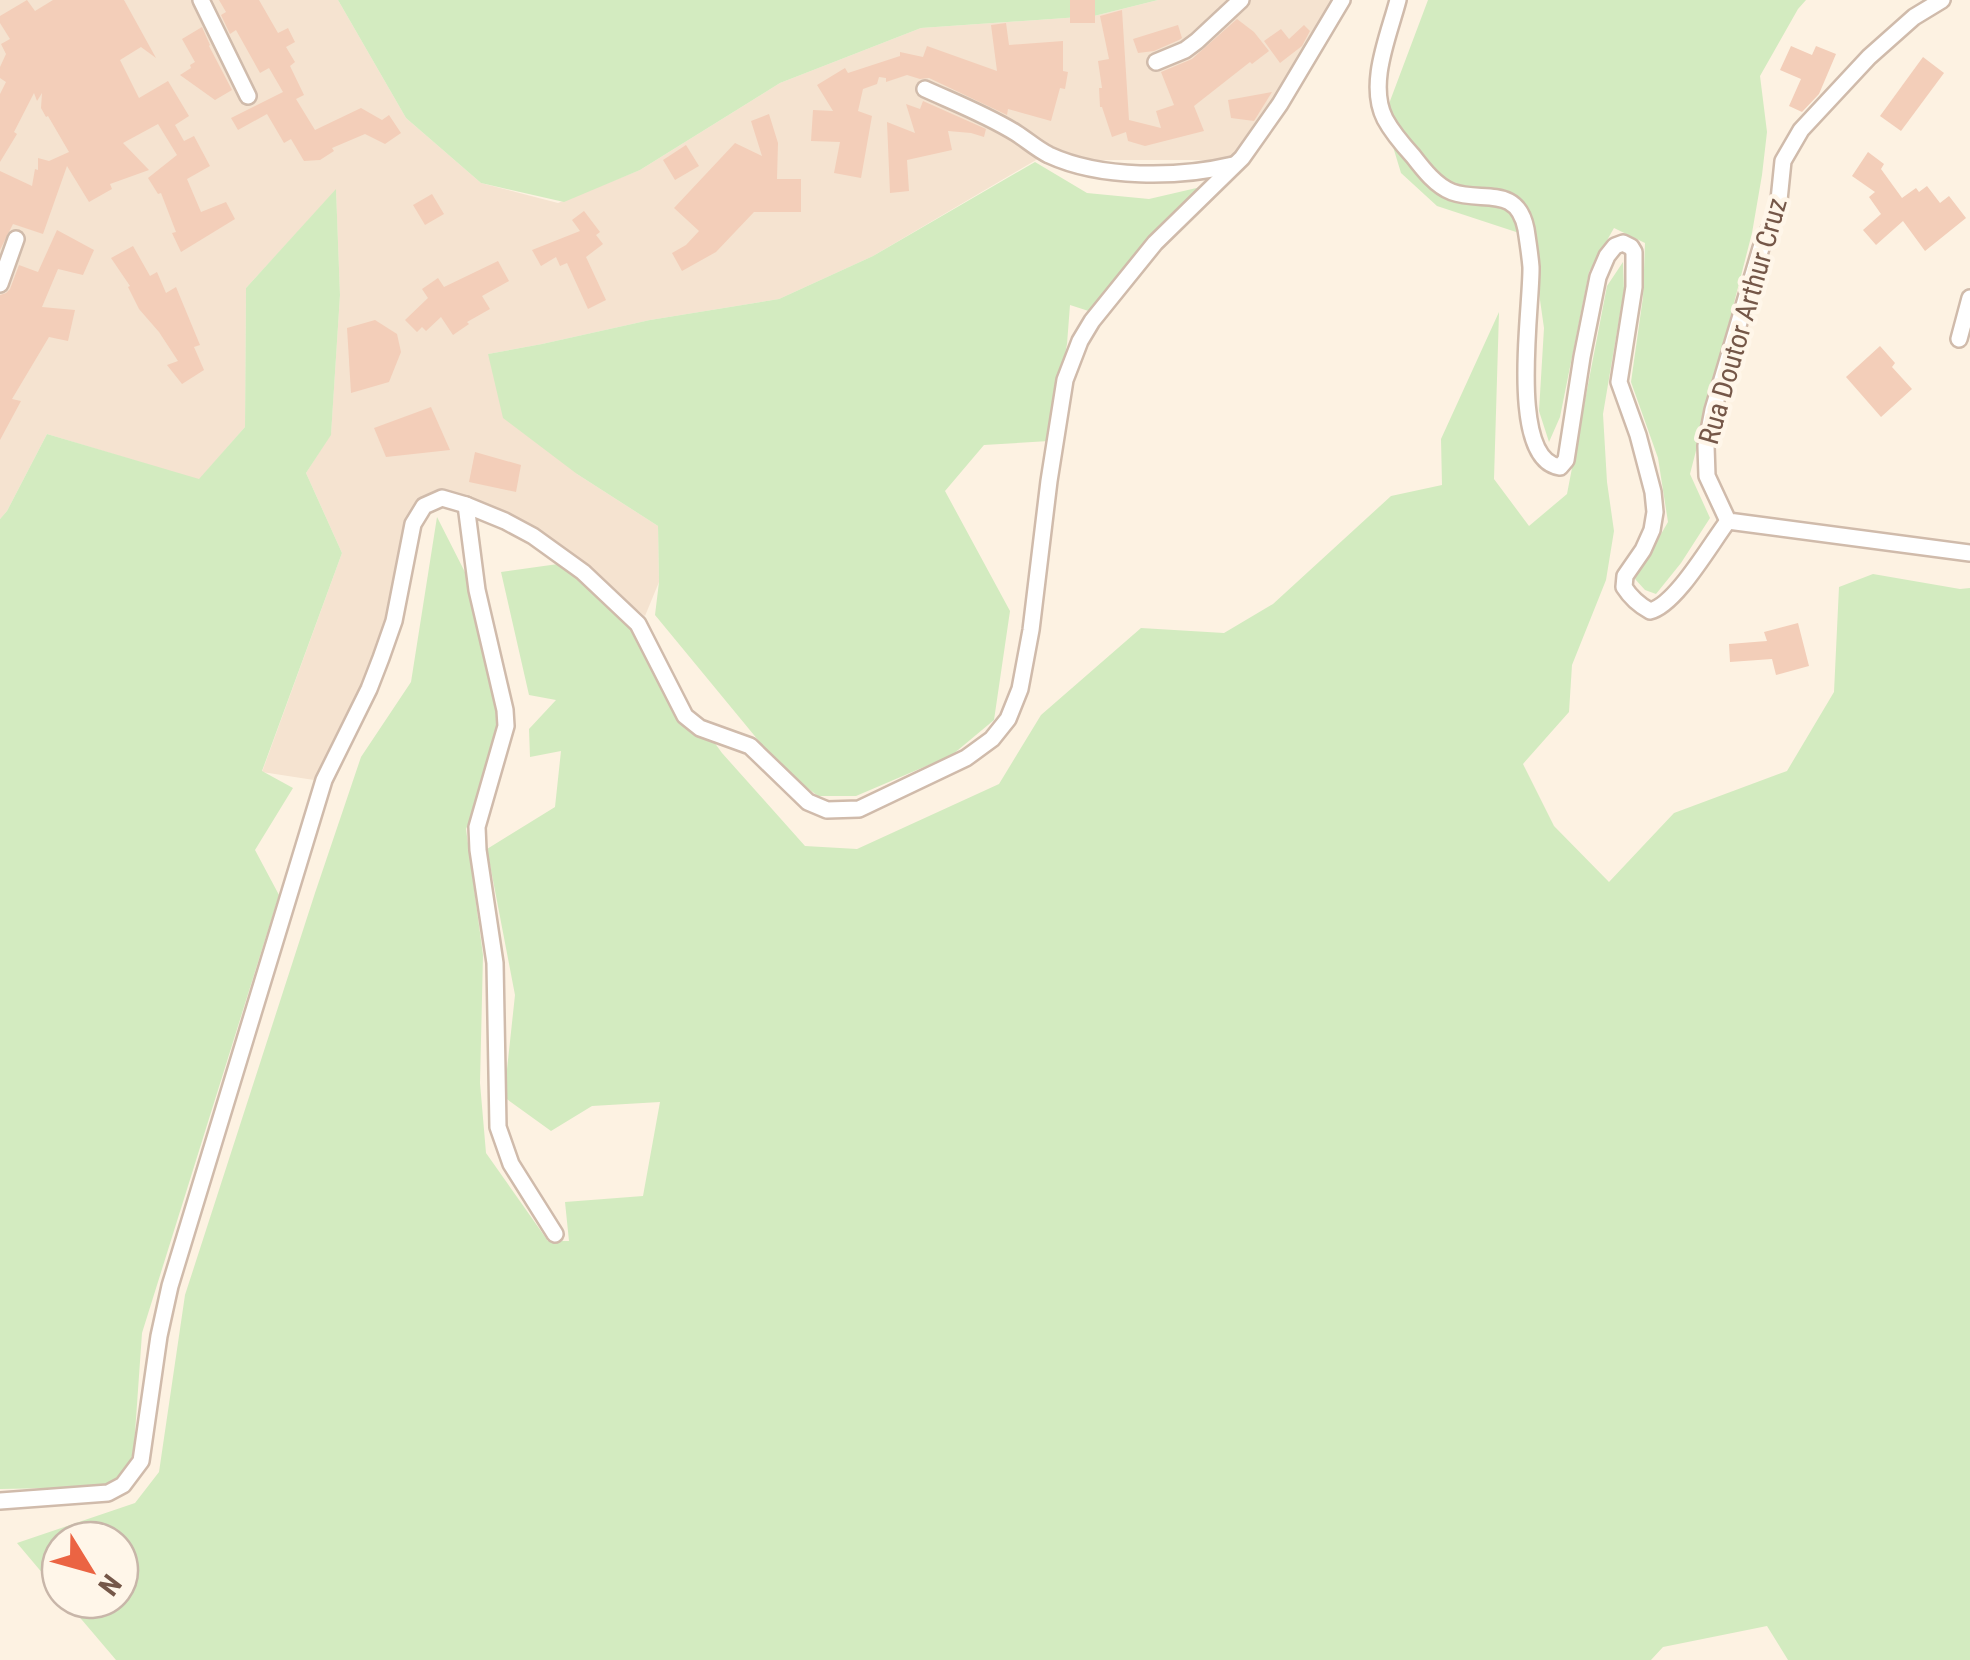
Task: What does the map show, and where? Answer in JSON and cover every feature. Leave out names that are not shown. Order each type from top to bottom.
[{"type":"street","points":[[201,0],[248,96]]},
{"type":"street","points":[[1156,62],[1197,42],[1241,0]]},
{"type":"street","points":[[0,1501],[108,1493],[123,1486],[141,1461],[170,1286],[324,780],[381,658],[394,621],[413,524],[424,506],[438,498],[448,499],[505,521],[583,572],[638,624],[679,706],[693,723],[750,746],[808,802],[827,810],[859,809],[966,758],[992,739],[1008,719],[1020,689],[1065,380],[1072,360],[1092,321],[1155,243],[1236,164],[1280,104],[1342,0]]},
{"type":"street","points":[[1398,0],[1379,82],[1384,118],[1419,165],[1448,191],[1504,198],[1523,217],[1531,266],[1525,400],[1535,440],[1542,456],[1553,466],[1560,467],[1566,460],[1598,277],[1615,246],[1623,243],[1634,252],[1634,287],[1618,382],[1638,435],[1656,512],[1652,530],[1626,576],[1624,587],[1640,606],[1650,611],[1659,609],[1728,521],[1970,553]]},
{"type":"street","name":"Rua Doutor Arthur Cruz","points":[[1728,521],[1707,476],[1706,446],[1712,410],[1761,248],[1778,210],[1784,161],[1801,130],[1869,57],[1914,17],[1942,0]]},
{"type":"street","points":[[925,89],[983,114],[1048,155],[1088,167],[1152,176],[1236,164]]},
{"type":"street","points":[[0,284],[16,239]]},
{"type":"street","points":[[1959,339],[1970,298]]},
{"type":"street","points":[[466,505],[478,590],[506,710],[502,744],[479,818],[477,839],[494,963],[498,1127],[511,1164],[556,1234]]},
{"type":"shaded area","points":[[0,0],[338,0],[406,118],[481,183],[558,203],[640,170],[780,83],[921,28],[1094,16],[1158,0],[1338,0],[1278,102],[1238,154],[1213,160],[1089,160],[1053,150],[873,256],[779,299],[650,320],[488,354],[577,474],[658,526],[659,582],[645,616],[581,564],[459,500],[424,508],[404,590],[400,628],[386,666],[327,782],[262,772],[342,553],[306,473],[331,434],[340,295],[336,190],[246,288],[245,427],[199,480],[47,434],[0,519]]},
{"type":"green space","points":[[338,0],[1158,0],[1094,16],[921,28],[780,83],[640,170],[564,202],[481,183],[406,118]]},
{"type":"green space","points":[[1428,0],[1806,0],[1760,76],[1767,132],[1752,233],[1690,474],[1710,518],[1656,594],[1645,590],[1635,579],[1668,522],[1658,458],[1631,382],[1643,297],[1645,243],[1614,228],[1589,272],[1560,417],[1549,442],[1539,411],[1544,328],[1531,237],[1437,206],[1401,173],[1384,117]]},
{"type":"green space","points":[[1035,162],[1087,193],[1149,199],[1218,183],[1104,316],[1070,305],[1049,441],[984,445],[945,491],[1010,611],[994,720],[952,755],[856,796],[818,796],[782,769],[655,615],[658,526],[577,474],[503,418],[488,354],[650,320],[779,299],[873,256]]},
{"type":"green space","points":[[336,189],[340,295],[331,435],[306,473],[342,553],[262,771],[293,788],[255,850],[279,895],[142,1333],[134,1447],[127,1476],[110,1487],[0,1489],[0,519],[47,434],[199,479],[245,427],[246,288]]},
{"type":"green space","points":[[1623,262],[1624,290],[1603,414],[1614,531],[1606,580],[1572,665],[1569,712],[1523,764],[1554,826],[1609,882],[1674,813],[1787,771],[1834,692],[1839,587],[1873,574],[1970,588],[1970,1660],[1788,1660],[1767,1626],[1663,1647],[1651,1660],[116,1660],[82,1620],[140,1620],[140,1520],[85,1520],[135,1503],[159,1472],[185,1295],[361,757],[411,682],[437,517],[472,586],[509,727],[466,829],[483,955],[480,1083],[486,1153],[548,1241],[569,1241],[565,1202],[643,1196],[660,1102],[592,1106],[551,1131],[504,1097],[515,995],[487,849],[555,807],[561,751],[530,757],[529,729],[556,700],[529,695],[501,572],[558,564],[615,605],[722,753],[805,846],[857,849],[999,784],[1041,715],[1141,628],[1224,633],[1273,604],[1391,496],[1442,485],[1441,439],[1499,312],[1494,479],[1529,526],[1567,494],[1607,286]]},
{"type":"green space","points":[[40,1535],[40,1570],[17,1543]]},
{"type":"building","points":[[27,0],[35,11],[53,0],[124,0],[156,58],[141,47],[120,60],[139,98],[168,81],[189,116],[175,125],[184,141],[194,136],[210,166],[187,179],[201,212],[226,202],[235,219],[181,252],[161,193],[148,178],[177,155],[158,124],[123,143],[149,170],[110,184],[112,189],[89,202],[67,166],[43,234],[13,224],[0,250],[0,171],[32,186],[38,158],[49,161],[69,152],[41,108],[42,93],[37,101],[34,93],[0,162],[0,94],[6,82],[0,78],[6,54],[1,44],[10,39],[0,16]]},
{"type":"building","points":[[219,0],[259,0],[278,33],[288,28],[295,42],[286,47],[295,62],[290,66],[304,95],[296,99],[315,130],[361,108],[382,120],[389,115],[401,133],[385,144],[365,134],[332,148],[334,151],[320,160],[304,161],[291,139],[284,143],[267,114],[238,130],[231,118],[283,92],[269,68],[260,73],[236,30],[230,34]]},
{"type":"building","points":[[1070,0],[1095,0],[1095,23],[1070,23]]},
{"type":"building","points":[[1122,10],[1129,120],[1161,128],[1156,111],[1174,105],[1161,72],[1192,59],[1237,19],[1269,51],[1194,106],[1204,131],[1145,146],[1128,141],[1126,132],[1112,137],[1100,107],[1098,61],[1109,59],[1100,16]]},
{"type":"building","points":[[1006,23],[1009,45],[1063,41],[1063,71],[1068,72],[1051,121],[1008,109],[1007,115],[929,78],[907,75],[886,82],[886,78],[879,77],[877,84],[863,89],[858,111],[872,116],[861,178],[834,173],[840,142],[811,141],[813,110],[833,111],[817,85],[845,68],[848,73],[900,56],[900,52],[923,57],[927,46],[997,71],[991,25]]},
{"type":"building","points":[[1178,25],[1182,38],[1154,51],[1138,53],[1133,39]]},
{"type":"building","points":[[1304,25],[1310,31],[1302,46],[1280,63],[1264,41],[1281,29],[1289,39]]},
{"type":"building","points":[[202,27],[232,90],[215,100],[180,75],[195,62],[182,39]]},
{"type":"building","points":[[1791,46],[1812,55],[1816,46],[1836,54],[1819,94],[1802,112],[1789,106],[1801,79],[1780,70]]},
{"type":"building","points":[[1923,57],[1944,73],[1901,131],[1880,116]]},
{"type":"building","points":[[1272,92],[1254,121],[1231,118],[1228,100]]},
{"type":"building","points":[[923,101],[986,129],[984,137],[948,131],[952,150],[907,160],[909,191],[890,193],[887,122],[915,133],[906,104],[920,109]]},
{"type":"building","points":[[769,114],[778,143],[777,179],[801,179],[801,212],[754,212],[716,252],[682,271],[672,253],[699,231],[674,208],[735,143],[762,156],[751,121]]},
{"type":"building","points":[[686,145],[699,166],[675,180],[663,160]]},
{"type":"building","points":[[1868,152],[1884,164],[1881,169],[1902,198],[1927,186],[1940,203],[1949,196],[1966,218],[1925,251],[1903,221],[1876,245],[1863,230],[1881,214],[1869,197],[1875,192],[1852,176]]},
{"type":"building","points":[[432,194],[444,214],[425,225],[413,205]]},
{"type":"building","points":[[584,211],[600,232],[596,235],[603,244],[586,257],[606,300],[588,309],[567,263],[560,266],[556,257],[541,266],[532,250],[580,231],[572,220]]},
{"type":"building","points":[[57,230],[94,250],[83,275],[58,269],[42,307],[75,310],[68,341],[49,337],[12,399],[21,401],[0,440],[0,295],[10,289],[19,265],[38,272]]},
{"type":"building","points":[[133,246],[150,276],[157,272],[166,293],[176,287],[200,345],[194,347],[204,370],[182,384],[167,365],[178,361],[139,309],[130,286],[111,258]]},
{"type":"building","points":[[498,261],[509,281],[482,296],[490,309],[453,335],[441,317],[426,331],[422,327],[417,332],[405,320],[428,298],[422,289],[438,278],[444,287]]},
{"type":"building","points":[[375,320],[397,334],[401,352],[389,382],[351,393],[347,328]]},
{"type":"building","points":[[1880,346],[1912,389],[1881,417],[1846,377]]},
{"type":"building","points":[[431,407],[450,450],[386,457],[374,428]]},
{"type":"building","points":[[475,452],[521,465],[516,492],[469,482]]},
{"type":"building","points":[[1798,623],[1809,666],[1776,675],[1772,659],[1730,662],[1729,644],[1767,641],[1764,632]]}]
